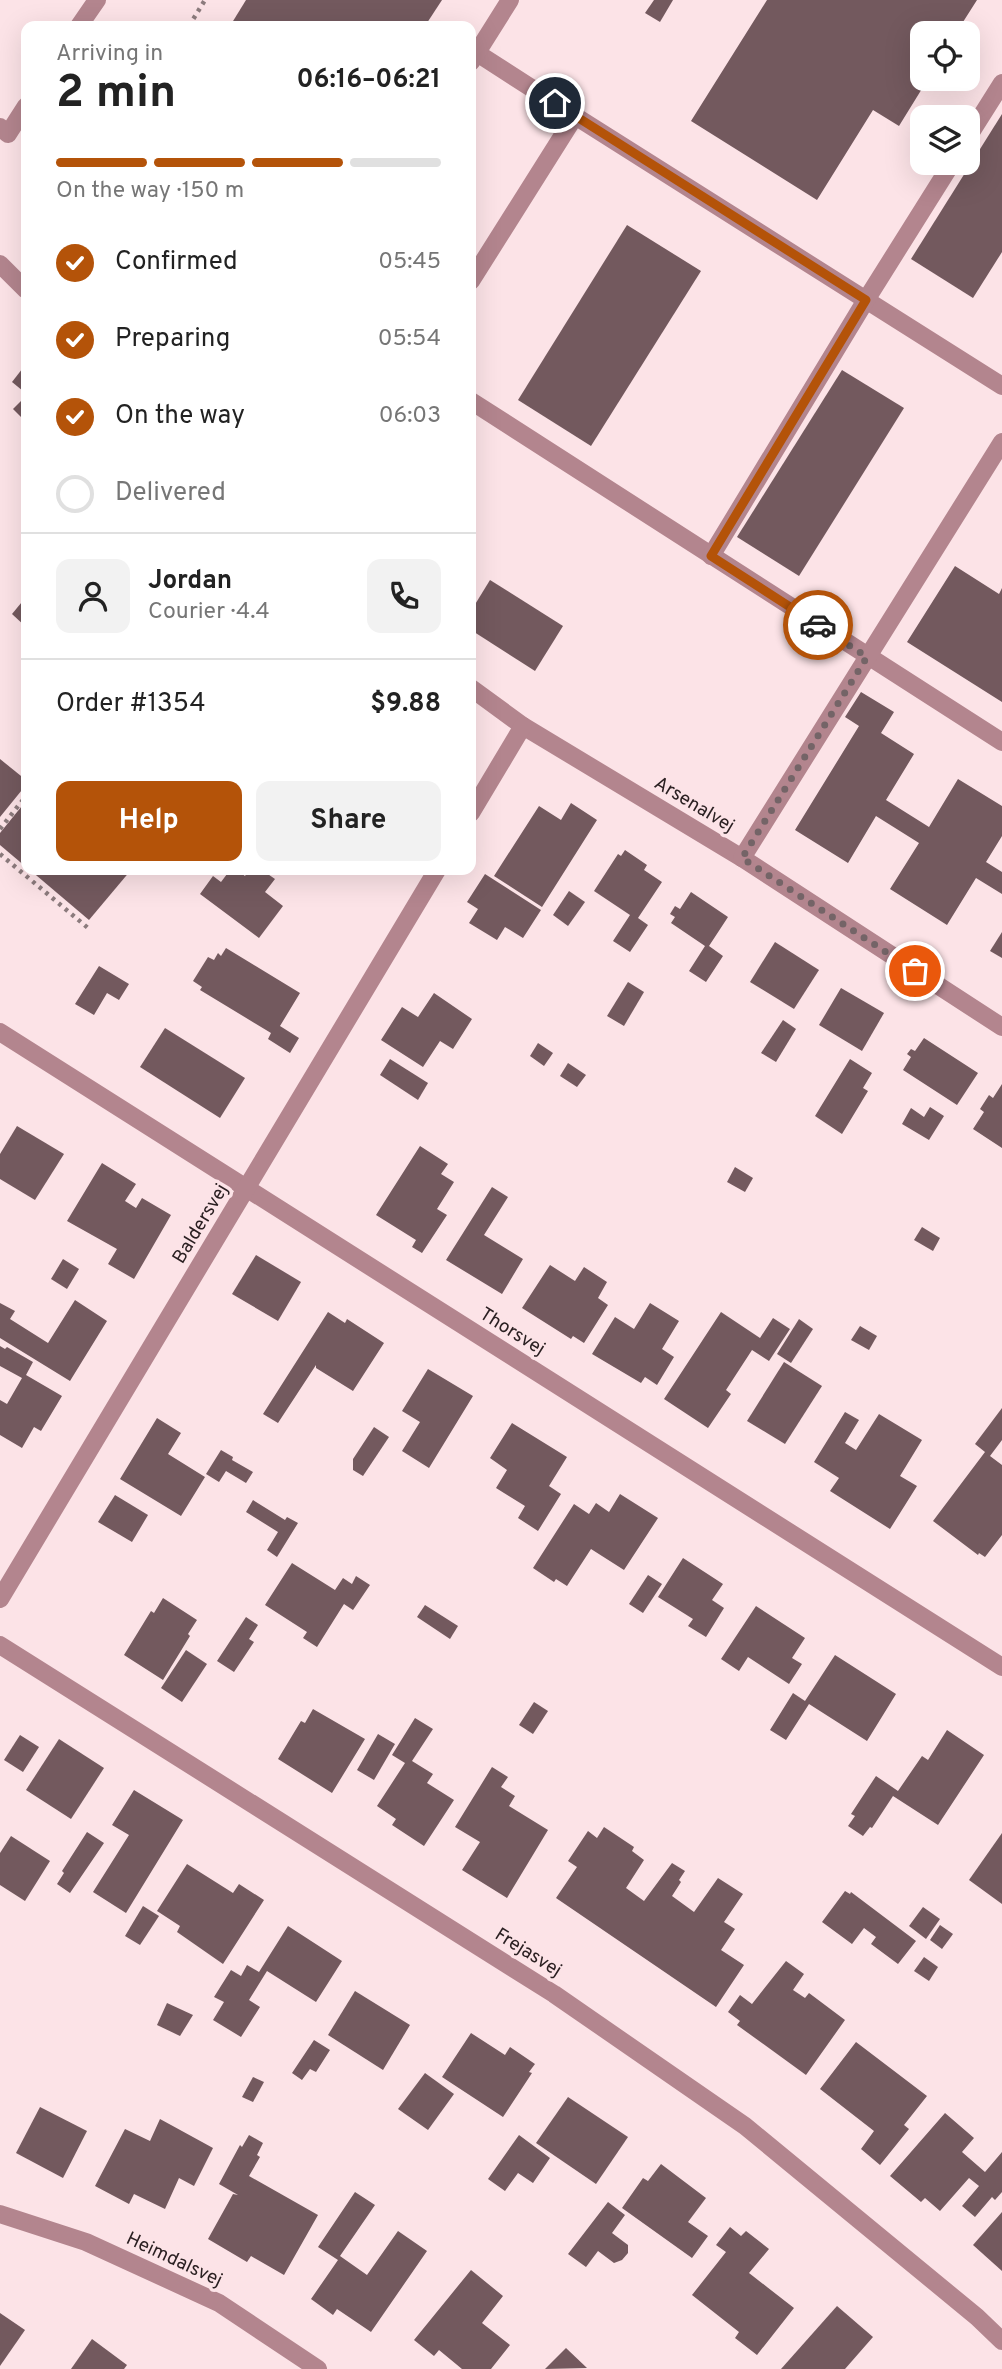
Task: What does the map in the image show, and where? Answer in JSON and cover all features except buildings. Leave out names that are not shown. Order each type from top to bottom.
[{"type":"street","points":[[82,21],[97,0]]},
{"type":"street","points":[[476,55],[510,0]]},
{"type":"street","points":[[476,59],[575,116],[1002,386]]},
{"type":"street","points":[[980,118],[1002,83]]},
{"type":"street","points":[[0,127],[8,134],[21,114]]},
{"type":"street","points":[[476,273],[575,116]]},
{"type":"street","points":[[711,556],[944,175]]},
{"type":"street","points":[[0,264],[21,285]]},
{"type":"street","points":[[476,404],[1002,742]]},
{"type":"street","points":[[742,858],[1002,442]]},
{"type":"street","name":"Arsenalvej","points":[[476,692],[523,726],[742,858],[1002,1027]]},
{"type":"street","points":[[476,805],[523,726]]},
{"type":"street","name":"Baldersvej","points":[[0,1599],[434,875]]},
{"type":"street","name":"Thorsvej","points":[[0,1032],[1002,1668]]},
{"type":"street","name":"Frejasvej","points":[[0,1645],[554,1994],[722,2110],[745,2126],[1002,2340]]},
{"type":"street","name":"Heimdalsvej","points":[[0,2214],[86,2242],[219,2303],[318,2369]]},
{"type":"path","points":[[192,21],[205,0]]},
{"type":"path","points":[[0,829],[21,802]]},
{"type":"path","points":[[0,854],[21,872]]},
{"type":"path","points":[[25,875],[88,928]]},
{"type":"way so far","points":[[818,625],[867,657],[742,858],[915,971]]},
{"type":"route","points":[[555,103],[866,300],[711,556],[818,625]]}]
